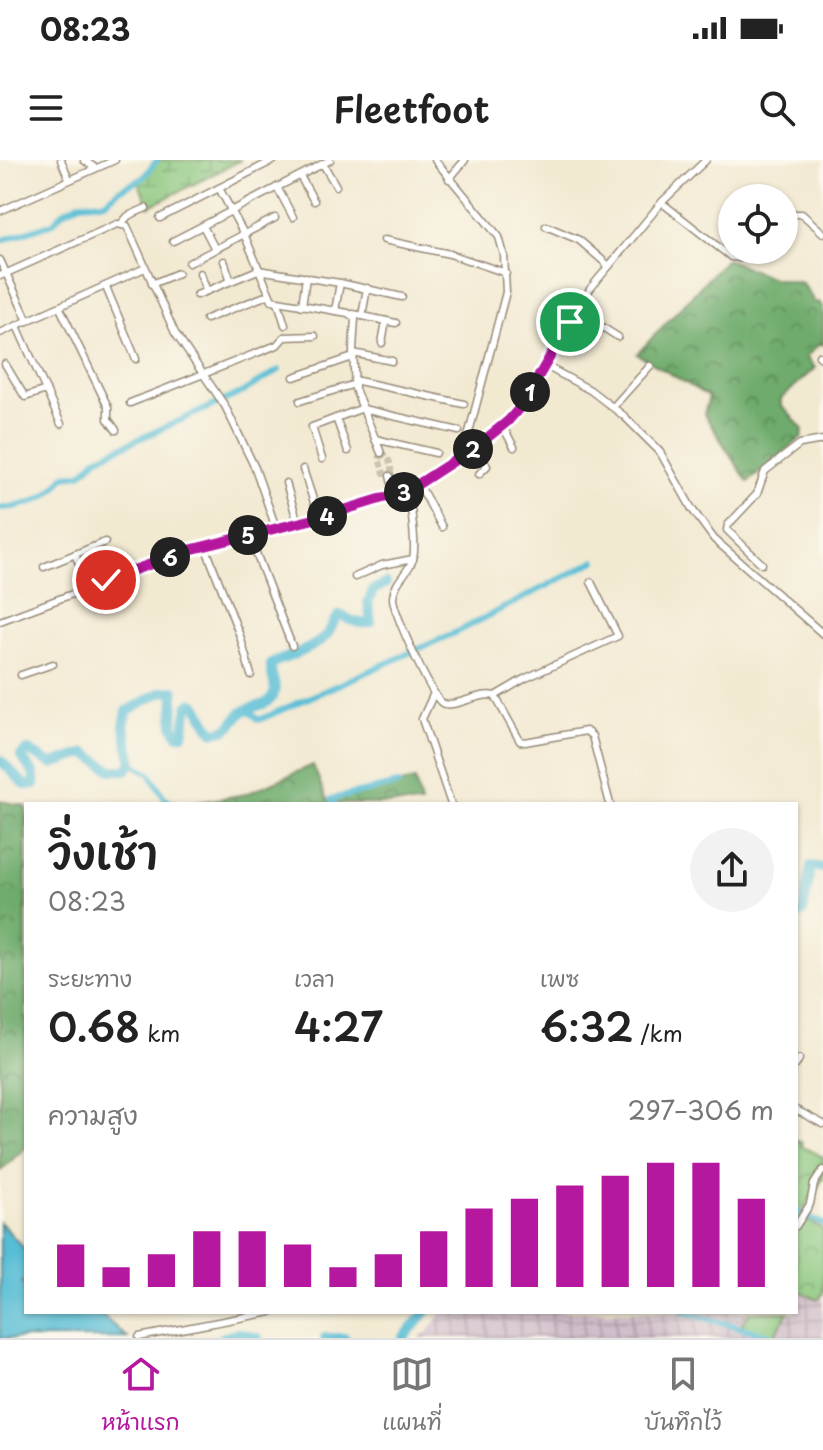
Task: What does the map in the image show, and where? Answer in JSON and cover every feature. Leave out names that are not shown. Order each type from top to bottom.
[{"type":"street","points":[[61,160],[69,179]]},
{"type":"street","points":[[84,160],[95,168]]},
{"type":"street","points":[[0,211],[103,162],[115,160]]},
{"type":"street","points":[[160,218],[274,160]]},
{"type":"street","points":[[435,160],[499,237],[506,273],[506,292],[463,455]]},
{"type":"street","points":[[449,179],[465,160]]},
{"type":"street","points":[[0,621],[88,586],[205,546],[319,518],[395,495],[419,484],[477,446],[522,405],[577,311],[609,266],[706,160]]},
{"type":"street","points":[[173,241],[327,162],[336,186]]},
{"type":"street","points":[[300,176],[314,201]]},
{"type":"street","points":[[277,187],[293,217]]},
{"type":"street","points":[[219,188],[244,234],[268,295],[278,302],[396,323]]},
{"type":"street","points":[[664,204],[718,247]]},
{"type":"street","points":[[3,275],[122,223],[128,216],[146,208]]},
{"type":"street","points":[[798,214],[802,214],[823,233]]},
{"type":"street","points":[[189,263],[275,218]]},
{"type":"street","points":[[122,223],[127,226],[175,333],[225,406],[255,468],[276,528]]},
{"type":"street","points":[[203,226],[215,249]]},
{"type":"street","points":[[546,226],[579,240],[609,266]]},
{"type":"street","points":[[384,240],[450,254],[506,273]]},
{"type":"street","points":[[0,260],[3,275],[28,321]]},
{"type":"street","points":[[224,261],[231,281]]},
{"type":"street","points":[[0,333],[145,268]]},
{"type":"street","points":[[197,295],[258,270],[402,297]]},
{"type":"street","points":[[152,284],[178,273]]},
{"type":"street","points":[[200,273],[207,291]]},
{"type":"street","points":[[302,306],[306,277]]},
{"type":"street","points":[[335,311],[340,283]]},
{"type":"street","points":[[106,287],[136,359]]},
{"type":"street","points":[[362,316],[367,288]]},
{"type":"street","points":[[206,319],[268,295]]},
{"type":"street","points":[[278,302],[285,325]]},
{"type":"street","points":[[60,308],[108,407],[108,419],[116,430]]},
{"type":"street","points":[[577,311],[618,337]]},
{"type":"street","points":[[348,313],[356,322],[354,382],[381,453]]},
{"type":"street","points":[[382,343],[386,321]]},
{"type":"street","points":[[17,326],[61,424]]},
{"type":"street","points":[[130,403],[277,345],[284,337],[315,336]]},
{"type":"street","points":[[294,377],[353,355],[392,361]]},
{"type":"street","points":[[5,364],[23,396],[46,390]]},
{"type":"street","points":[[546,366],[590,390],[613,407],[660,452],[692,509],[714,539],[823,634]]},
{"type":"street","points":[[613,407],[650,366]]},
{"type":"street","points":[[300,401],[354,382],[464,404]]},
{"type":"street","points":[[322,459],[311,429],[313,425],[363,409],[459,431]]},
{"type":"street","points":[[336,418],[348,451]]},
{"type":"street","points":[[502,425],[514,447]]},
{"type":"street","points":[[375,439],[436,453]]},
{"type":"street","points":[[762,564],[727,530],[728,525],[757,494],[765,471],[800,444],[823,440]]},
{"type":"street","points":[[477,446],[487,466],[479,474]]},
{"type":"street","points":[[303,469],[319,518]]},
{"type":"street","points":[[390,476],[395,495]]},
{"type":"street","points":[[286,483],[298,523]]},
{"type":"street","points":[[419,484],[442,527]]},
{"type":"street","points":[[409,490],[413,559],[396,587],[393,600],[411,648],[440,702],[448,705],[487,694],[495,696],[524,679],[618,636],[591,582]]},
{"type":"street","points":[[249,535],[292,646]]},
{"type":"street","points":[[44,567],[105,542]]},
{"type":"street","points":[[205,546],[240,636],[251,675]]},
{"type":"street","points":[[75,554],[88,586]]},
{"type":"street","points":[[355,577],[382,565],[413,559]]},
{"type":"street","points":[[21,675],[53,664]]},
{"type":"street","points":[[434,693],[422,719],[450,802]]},
{"type":"street","points":[[495,696],[520,741],[578,731],[586,731],[592,736],[609,802]]},
{"type":"street","points":[[798,1111],[823,1124]]},
{"type":"street","points":[[798,1223],[810,1204],[814,1184],[823,1170]]},
{"type":"street","points":[[139,1337],[260,1314]]},
{"type":"shaded area","points":[[800,1291],[818,1299],[823,1293],[823,1338],[773,1338],[787,1314],[798,1314]]},
{"type":"shaded area","points":[[442,1314],[749,1314],[739,1329],[771,1338],[419,1338],[429,1331]]},
{"type":"green space","points":[[159,160],[241,160],[149,207],[139,184]]},
{"type":"green space","points":[[721,264],[738,264],[773,278],[802,283],[815,303],[819,302],[823,308],[823,345],[820,343],[806,357],[815,368],[781,399],[781,405],[803,429],[802,437],[748,482],[704,414],[709,397],[637,354]]},
{"type":"green space","points":[[313,765],[327,800],[415,780],[420,802],[199,802],[246,794]]},
{"type":"green space","points":[[0,801],[24,806],[24,1149],[0,1171]]},
{"type":"green space","points":[[798,1141],[802,1143],[801,1146],[823,1157],[823,1179],[799,1216],[823,1229],[823,1293],[818,1300],[798,1290]]},
{"type":"green space","points":[[749,1314],[787,1314],[773,1338],[739,1329]]},
{"type":"water","points":[[0,1222],[24,1249],[24,1314],[100,1314],[128,1338],[0,1338]]},
{"type":"waterway","points":[[0,241],[53,223],[63,212],[80,203],[105,202],[119,190],[142,179],[157,160]]},
{"type":"waterway","points":[[0,508],[37,500],[52,491],[64,476],[81,474],[97,458],[241,393],[279,370]]},
{"type":"waterway","points":[[247,709],[259,720],[461,630],[595,561]]},
{"type":"waterway","points":[[0,760],[25,785],[35,784],[33,773],[21,756],[27,750],[52,764],[86,753],[111,770],[126,770],[132,763],[124,726],[127,711],[161,692],[174,691],[173,726],[178,735],[183,734],[188,706],[192,703],[197,705],[214,732],[226,729],[244,711],[264,704],[273,696],[275,688],[271,664],[319,642],[340,615],[359,623],[371,622],[368,602],[373,590],[386,583]]},
{"type":"waterway","points":[[132,763],[150,774],[170,802]]},
{"type":"waterway","points":[[333,802],[331,799],[399,784]]},
{"type":"waterway","points":[[798,915],[803,912],[811,866],[823,868]]},
{"type":"waterway","points":[[798,1212],[823,1224]]},
{"type":"waterway","points":[[403,1338],[424,1314]]},
{"type":"waterway","points":[[690,1314],[772,1336]]},
{"type":"waterway","points":[[222,1338],[239,1333],[258,1338]]},
{"type":"waterway","points":[[325,1338],[345,1338]]},
{"type":"tunnel","points":[[381,453],[390,463],[390,476]]},
{"type":"tunnel","points":[[381,453],[379,459],[384,473],[390,476]]},
{"type":"route","points":[[106,580],[193,549],[318,518],[409,490],[477,446],[508,421],[522,405],[570,322]]}]
